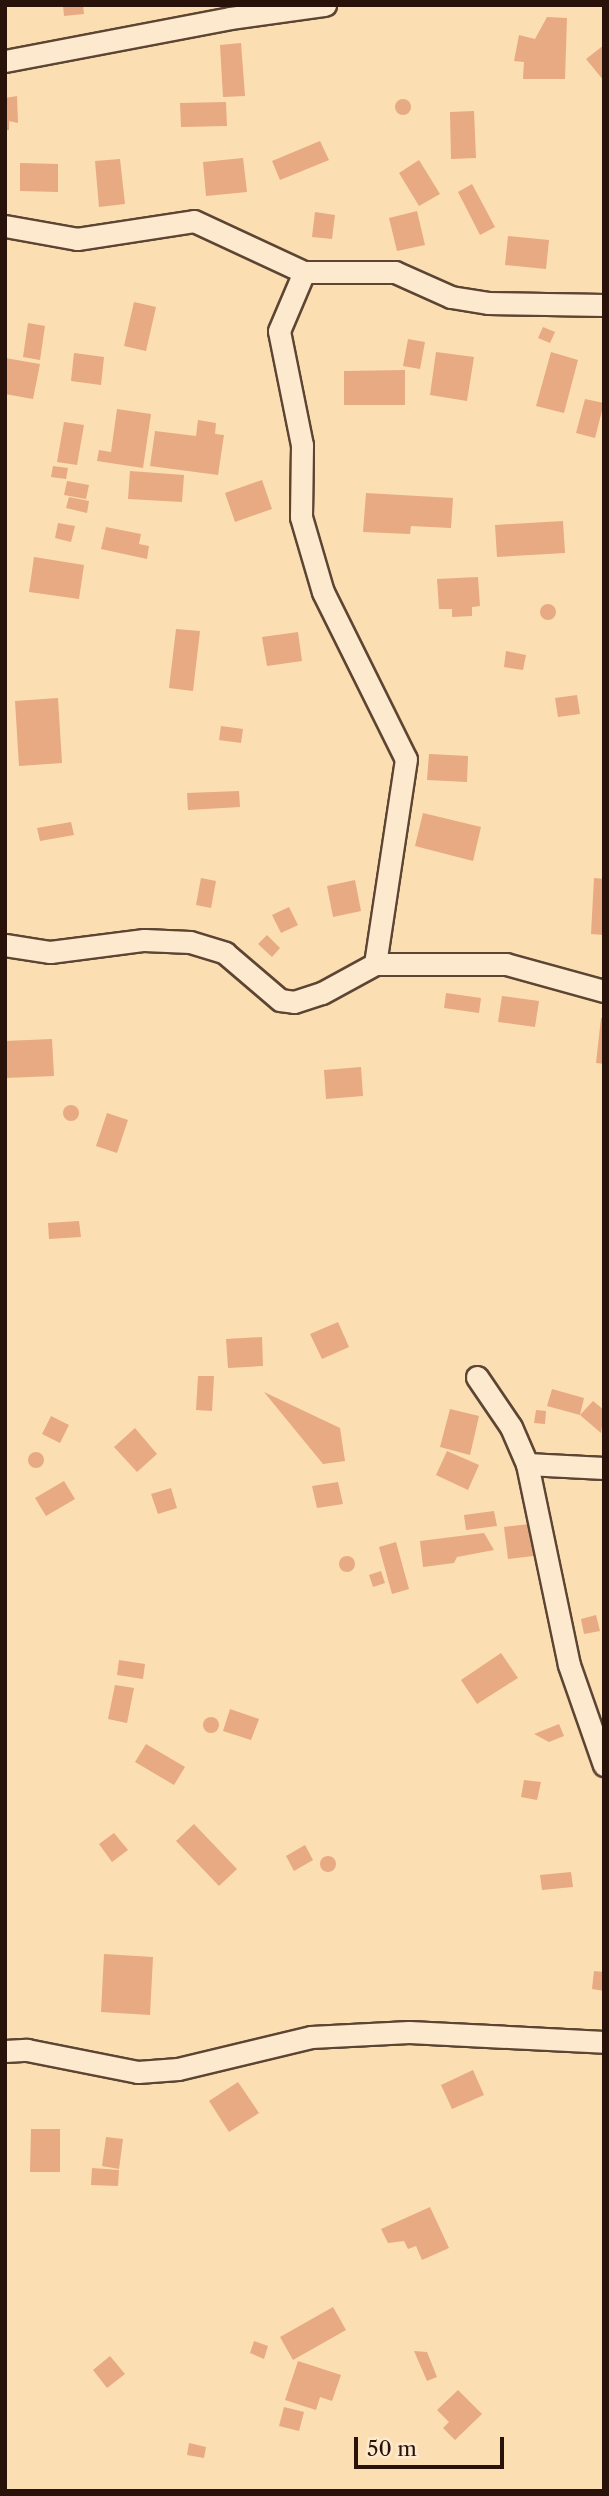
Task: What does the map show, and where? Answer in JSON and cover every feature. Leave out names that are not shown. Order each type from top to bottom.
[{"type":"street","points":[[5,61],[230,18],[326,5]]},
{"type":"street","points":[[5,226],[77,239],[194,221],[304,272],[394,272],[451,297],[488,303],[604,305]]},
{"type":"street","points":[[304,272],[279,331],[302,445],[301,517],[323,592],[406,759],[375,964]]},
{"type":"street","points":[[5,945],[50,952],[144,940],[190,942],[225,953],[280,1000],[294,1002],[323,993],[375,964],[506,964],[604,991]]},
{"type":"street","points":[[477,1377],[511,1427],[527,1464],[569,1665],[604,1765]]},
{"type":"street","points":[[527,1464],[604,1468]]},
{"type":"street","points":[[5,2051],[26,2050],[138,2072],[178,2069],[311,2036],[409,2032],[604,2042]]},
{"type":"building","points":[[63,5],[83,5],[84,14],[64,16]]},
{"type":"building","points":[[547,17],[567,18],[565,79],[523,79],[524,62],[514,61],[519,35],[535,39]]},
{"type":"building","points":[[241,43],[245,96],[223,97],[220,45]]},
{"type":"building","points":[[604,45],[604,81],[586,59]]},
{"type":"building","points":[[17,96],[18,123],[9,121],[9,130],[5,130],[5,98]]},
{"type":"building","points":[[400,99],[406,99],[411,107],[409,113],[400,115],[395,110],[395,104]]},
{"type":"building","points":[[226,102],[227,126],[181,127],[180,103]]},
{"type":"building","points":[[474,111],[476,158],[451,159],[450,112]]},
{"type":"building","points":[[320,141],[329,160],[280,180],[272,161]]},
{"type":"building","points":[[243,158],[247,192],[206,196],[203,162]]},
{"type":"building","points":[[120,159],[125,204],[99,207],[95,161]]},
{"type":"building","points":[[419,160],[440,194],[419,206],[399,173]]},
{"type":"building","points":[[20,163],[58,164],[58,192],[20,191]]},
{"type":"building","points":[[472,184],[495,227],[480,235],[458,192]]},
{"type":"building","points":[[417,211],[425,245],[397,251],[389,218]]},
{"type":"building","points":[[315,212],[335,215],[332,239],[312,237]]},
{"type":"building","points":[[508,236],[549,240],[546,269],[505,265]]},
{"type":"building","points":[[134,302],[156,307],[146,351],[124,346]]},
{"type":"building","points":[[28,323],[45,326],[40,360],[23,357]]},
{"type":"building","points":[[543,327],[555,332],[550,343],[538,338]]},
{"type":"building","points":[[408,339],[425,342],[420,369],[403,366]]},
{"type":"building","points":[[436,352],[474,357],[467,401],[430,395]]},
{"type":"building","points":[[551,352],[578,360],[564,413],[536,406]]},
{"type":"building","points":[[74,353],[104,357],[101,385],[71,381]]},
{"type":"building","points":[[5,358],[40,364],[33,399],[5,394]]},
{"type":"building","points":[[405,370],[405,405],[344,405],[344,371]]},
{"type":"building","points":[[585,399],[604,403],[595,438],[576,433]]},
{"type":"building","points":[[117,409],[151,414],[143,468],[97,461],[99,450],[111,452]]},
{"type":"building","points":[[198,420],[216,423],[215,434],[224,435],[218,475],[150,466],[155,431],[196,436]]},
{"type":"building","points":[[64,422],[84,425],[77,465],[57,462]]},
{"type":"building","points":[[53,466],[68,468],[66,479],[51,477]]},
{"type":"building","points":[[130,471],[184,475],[182,502],[128,499]]},
{"type":"building","points":[[262,480],[272,509],[235,522],[225,493]]},
{"type":"building","points":[[67,481],[89,485],[86,499],[64,495]]},
{"type":"building","points":[[366,493],[453,498],[451,528],[411,526],[410,534],[363,532]]},
{"type":"building","points":[[69,497],[89,501],[87,513],[66,508]]},
{"type":"building","points":[[563,521],[565,553],[497,557],[495,525]]},
{"type":"building","points":[[58,523],[75,526],[71,542],[55,538]]},
{"type":"building","points":[[106,527],[141,534],[139,544],[149,546],[147,559],[101,549]]},
{"type":"building","points":[[34,557],[84,565],[79,599],[29,592]]},
{"type":"building","points":[[478,577],[480,606],[472,607],[472,616],[452,617],[452,609],[439,609],[437,579]]},
{"type":"building","points":[[545,604],[551,604],[556,612],[554,618],[545,620],[540,615],[540,609]]},
{"type":"building","points":[[176,629],[200,631],[193,691],[169,688]]},
{"type":"building","points":[[298,632],[302,661],[267,666],[262,637]]},
{"type":"building","points":[[506,651],[526,655],[523,670],[504,667]]},
{"type":"building","points":[[577,695],[580,714],[558,717],[555,698]]},
{"type":"building","points":[[58,698],[62,763],[19,766],[15,701]]},
{"type":"building","points":[[221,726],[243,729],[241,743],[219,740]]},
{"type":"building","points":[[429,754],[468,756],[467,782],[427,780]]},
{"type":"building","points":[[239,791],[240,807],[188,810],[187,793]]},
{"type":"building","points":[[423,813],[481,827],[473,861],[415,846]]},
{"type":"building","points":[[71,822],[74,835],[40,841],[37,828]]},
{"type":"building","points":[[201,878],[216,881],[211,908],[196,905]]},
{"type":"building","points":[[594,878],[604,879],[604,935],[591,934]]},
{"type":"building","points":[[355,880],[361,911],[333,917],[327,886]]},
{"type":"building","points":[[289,907],[298,925],[281,933],[272,915]]},
{"type":"building","points":[[267,935],[280,948],[272,957],[258,944]]},
{"type":"building","points":[[446,993],[481,998],[479,1013],[444,1008]]},
{"type":"building","points":[[502,996],[539,1001],[535,1027],[498,1022]]},
{"type":"building","points":[[601,1018],[604,1018],[604,1064],[596,1063]]},
{"type":"building","points":[[52,1039],[54,1076],[5,1078],[5,1041]]},
{"type":"building","points":[[361,1067],[363,1096],[326,1099],[324,1070]]},
{"type":"building","points":[[71,1105],[79,1113],[71,1121],[63,1113]]},
{"type":"building","points":[[107,1113],[128,1120],[117,1153],[96,1146]]},
{"type":"building","points":[[79,1221],[81,1237],[49,1239],[48,1223]]},
{"type":"building","points":[[338,1322],[349,1347],[322,1359],[310,1334]]},
{"type":"building","points":[[262,1337],[263,1366],[228,1368],[226,1339]]},
{"type":"building","points":[[198,1376],[214,1376],[212,1411],[196,1410]]},
{"type":"building","points":[[552,1389],[584,1398],[580,1415],[547,1406]]},
{"type":"building","points":[[264,1392],[340,1428],[345,1461],[323,1464]]},
{"type":"building","points":[[593,1401],[604,1410],[601,1433],[580,1415]]},
{"type":"building","points":[[450,1409],[479,1416],[470,1455],[440,1447]]},
{"type":"building","points":[[536,1410],[546,1411],[545,1424],[534,1423]]},
{"type":"building","points":[[51,1416],[69,1425],[60,1443],[42,1434]]},
{"type":"building","points":[[135,1428],[157,1454],[137,1472],[114,1447]]},
{"type":"building","points":[[447,1451],[479,1465],[468,1490],[436,1475]]},
{"type":"building","points":[[36,1452],[44,1460],[36,1468],[28,1460]]},
{"type":"building","points":[[64,1481],[75,1499],[46,1516],[35,1498]]},
{"type":"building","points":[[338,1482],[343,1504],[317,1508],[312,1486]]},
{"type":"building","points":[[171,1488],[177,1508],[158,1514],[151,1494]]},
{"type":"building","points":[[494,1511],[497,1526],[466,1530],[464,1515]]},
{"type":"building","points":[[538,1523],[542,1555],[508,1559],[504,1527]]},
{"type":"building","points":[[484,1533],[494,1550],[457,1557],[454,1563],[423,1567],[420,1541]]},
{"type":"building","points":[[396,1542],[409,1589],[392,1594],[379,1547]]},
{"type":"building","points":[[347,1556],[355,1564],[347,1572],[339,1564]]},
{"type":"building","points":[[381,1571],[385,1583],[373,1587],[369,1575]]},
{"type":"building","points":[[596,1615],[600,1631],[584,1634],[581,1619]]},
{"type":"building","points":[[501,1653],[518,1678],[477,1704],[461,1680]]},
{"type":"building","points":[[119,1660],[145,1664],[143,1679],[117,1675]]},
{"type":"building","points":[[115,1685],[134,1688],[127,1723],[108,1719]]},
{"type":"building","points":[[230,1709],[259,1719],[251,1740],[223,1731]]},
{"type":"building","points":[[211,1717],[219,1725],[211,1733],[203,1725]]},
{"type":"building","points":[[559,1724],[564,1736],[549,1742],[534,1734]]},
{"type":"building","points":[[146,1744],[185,1767],[174,1785],[135,1762]]},
{"type":"building","points":[[524,1780],[541,1782],[537,1800],[521,1797]]},
{"type":"building","points":[[194,1824],[237,1869],[219,1886],[176,1841]]},
{"type":"building","points":[[114,1833],[128,1850],[112,1862],[99,1844]]},
{"type":"building","points":[[305,1845],[313,1860],[294,1871],[286,1856]]},
{"type":"building","points":[[328,1856],[336,1864],[328,1872],[320,1864]]},
{"type":"building","points":[[571,1872],[573,1887],[542,1890],[540,1875]]},
{"type":"building","points":[[104,1954],[153,1957],[150,2015],[101,2012]]},
{"type":"building","points":[[594,1971],[604,1972],[604,1991],[592,1989]]},
{"type":"building","points":[[473,2070],[484,2095],[452,2109],[441,2085]]},
{"type":"building","points":[[238,2082],[259,2113],[229,2132],[209,2101]]},
{"type":"building","points":[[31,2129],[60,2129],[60,2172],[30,2172]]},
{"type":"building","points":[[106,2137],[123,2139],[119,2169],[102,2166]]},
{"type":"building","points":[[92,2168],[119,2170],[118,2186],[91,2185]]},
{"type":"building","points":[[430,2207],[449,2248],[422,2260],[416,2246],[408,2249],[404,2241],[388,2243],[381,2229]]},
{"type":"building","points":[[333,2307],[346,2330],[293,2360],[280,2337]]},
{"type":"building","points":[[254,2341],[268,2346],[264,2359],[250,2353]]},
{"type":"building","points":[[414,2351],[427,2352],[437,2377],[427,2381]]},
{"type":"building","points":[[110,2356],[125,2374],[107,2388],[93,2370]]},
{"type":"building","points":[[298,2361],[341,2375],[332,2401],[320,2397],[316,2410],[285,2400]]},
{"type":"building","points":[[458,2390],[482,2414],[455,2440],[443,2428],[449,2422],[437,2410]]},
{"type":"building","points":[[284,2407],[304,2412],[299,2431],[279,2426]]},
{"type":"building","points":[[189,2443],[206,2447],[204,2458],[187,2455]]}]
